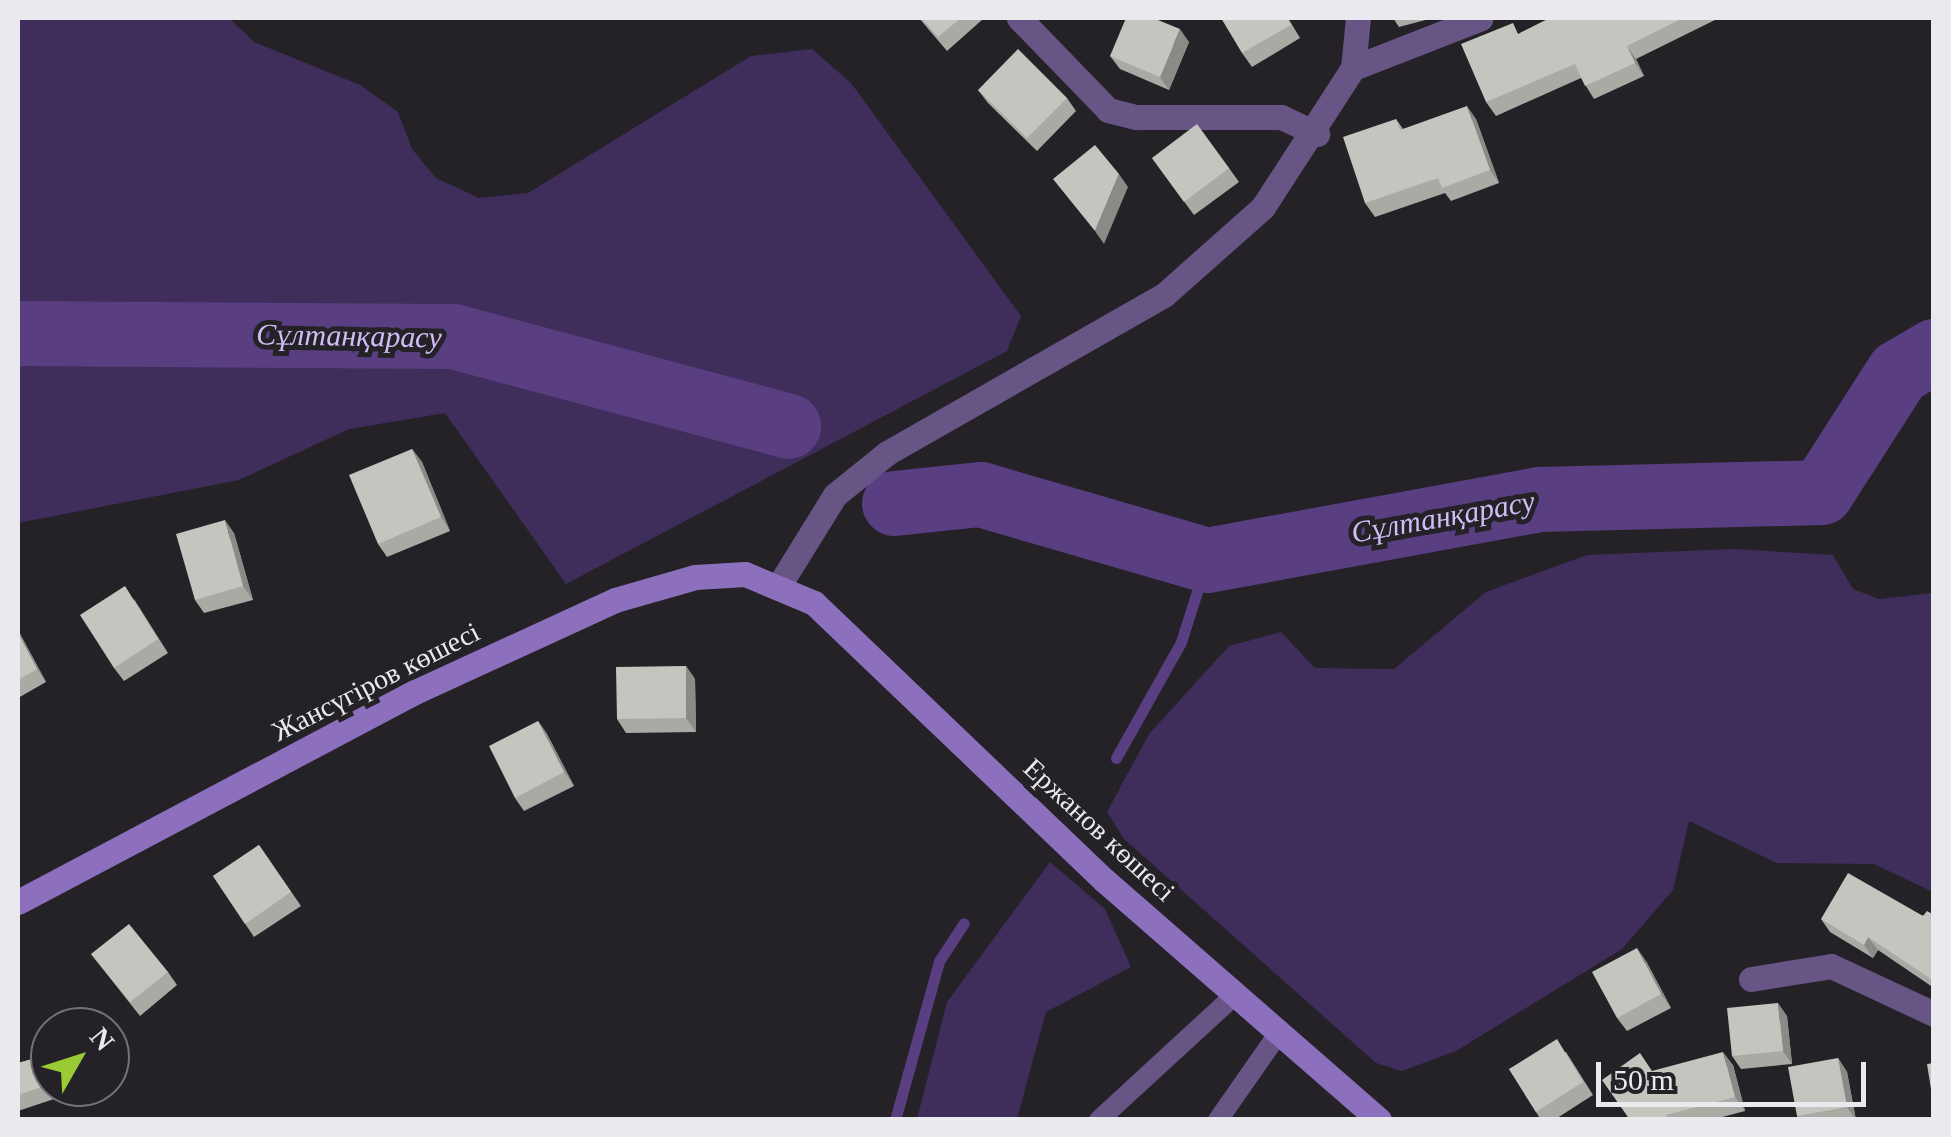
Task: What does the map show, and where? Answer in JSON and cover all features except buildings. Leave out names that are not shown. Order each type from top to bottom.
[{"type":"main road","name":"Жансүгіров көшесі","points":[[18,902],[415,692],[615,600],[695,577],[745,574],[778,588]]},
{"type":"main road","name":"Ержанов көшесі","points":[[778,588],[814,603],[1235,995],[1379,1120]]},
{"type":"street","points":[[1020,18],[1108,110],[1137,117],[1281,117],[1317,134]]},
{"type":"street","points":[[778,588],[835,495],[887,453],[1164,294],[1264,208],[1317,134],[1353,68],[1358,18]]},
{"type":"street","points":[[1353,68],[1481,18]]},
{"type":"street","points":[[1751,978],[1831,966],[1934,1014]]},
{"type":"lane","points":[[1099,1120],[1235,995]]},
{"type":"lane","points":[[1218,1120],[1278,1034]]},
{"type":"shaded area","points":[[18,18],[229,18],[254,42],[360,85],[398,112],[412,149],[436,178],[479,198],[528,193],[751,56],[812,49],[851,83],[1021,316],[1007,351],[566,584],[445,413],[349,429],[239,480],[18,523]]},
{"type":"shaded area","points":[[1734,549],[1833,555],[1853,589],[1879,599],[1933,593],[1933,892],[1874,864],[1777,863],[1689,821],[1673,890],[1622,949],[1456,1051],[1402,1071],[1376,1063],[1124,839],[1107,812],[1149,734],[1229,646],[1281,632],[1315,668],[1394,669],[1486,592],[1587,555]]},
{"type":"shaded area","points":[[1050,862],[1105,909],[1131,967],[1046,1012],[1017,1119],[917,1119],[947,1002]]},
{"type":"waterway","name":"Сұлтанқарасу","points":[[18,333],[453,336],[788,426]]},
{"type":"waterway","name":"Сұлтанқарасу","points":[[894,503],[980,494],[1207,560],[1538,499],[1821,492],[1898,372],[1934,351]]},
{"type":"waterway","points":[[1116,758],[1181,642],[1207,560]]},
{"type":"waterway","points":[[895,1120],[939,961],[964,923]]}]
